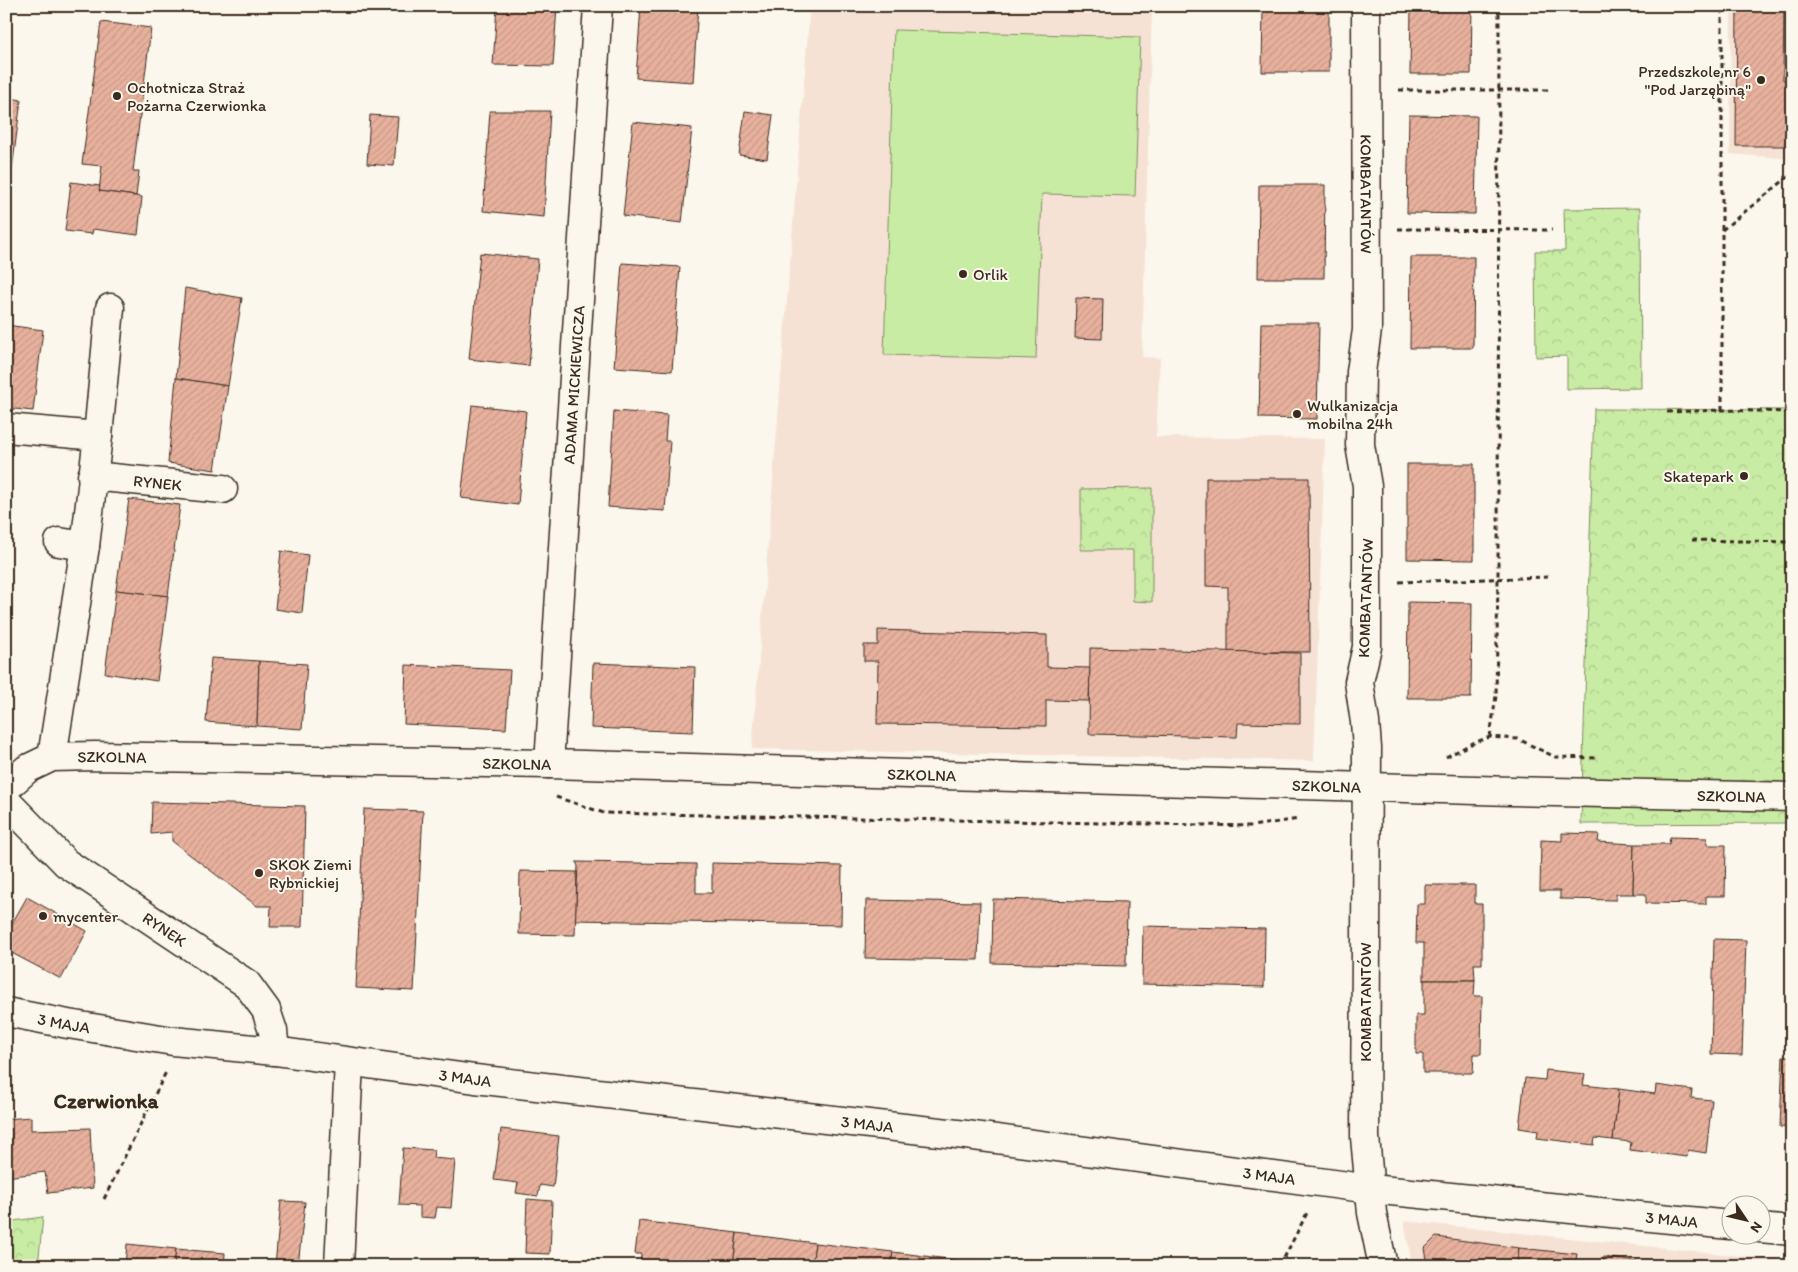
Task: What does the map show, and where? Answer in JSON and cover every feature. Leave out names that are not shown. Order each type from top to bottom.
[{"type":"street","name":"ADAMA MICKIEWICZA","points":[[549,764],[598,6]]},
{"type":"street","name":"KOMBATANTÓW","points":[[1366,6],[1367,330],[1360,372],[1360,445],[1367,486],[1367,647],[1359,682],[1365,722],[1366,787],[1365,1137],[1372,1213],[1383,1266]]},
{"type":"street","points":[[6,788],[27,769],[52,757],[72,544],[92,476],[98,436],[110,308]]},
{"type":"street","points":[[6,428],[98,436]]},
{"type":"street","name":"RYNEK","points":[[92,476],[223,489]]},
{"type":"street","name":"SZKOLNA","points":[[52,757],[94,756],[549,764],[1792,797]]},
{"type":"street","name":"RYNEK","points":[[6,801],[66,862],[247,984],[266,1010],[273,1031],[275,1051]]},
{"type":"street","name":"3 MAJA","points":[[6,1012],[173,1041],[275,1051],[514,1083],[966,1135],[1371,1189],[1720,1224]]},
{"type":"street","points":[[339,1266],[349,1062]]},
{"type":"street","points":[[1770,1229],[1792,1231]]},
{"type":"path","points":[[1490,737],[1496,696],[1498,580],[1498,6]]},
{"type":"path","points":[[1722,6],[1722,410]]},
{"type":"path","points":[[1397,90],[1550,90]]},
{"type":"path","points":[[1722,230],[1792,174]]},
{"type":"path","points":[[1397,229],[1552,230]]},
{"type":"path","points":[[1491,410],[1498,410]]},
{"type":"path","points":[[1667,412],[1722,410],[1792,412]]},
{"type":"path","points":[[1692,540],[1792,542]]},
{"type":"path","points":[[1396,582],[1548,577]]},
{"type":"path","points":[[1444,758],[1472,743],[1490,737],[1518,739],[1555,757],[1596,758]]},
{"type":"path","points":[[549,764],[549,795],[604,813],[1252,826],[1302,818]]},
{"type":"path","points":[[104,1199],[166,1073],[173,1041]]},
{"type":"path","points":[[1280,1266],[1308,1213]]},
{"type":"shaded area","points":[[810,6],[1152,6],[1142,357],[1160,358],[1156,437],[1325,439],[1314,761],[752,749]]},
{"type":"shaded area","name":"Przedszkole nr 6 \"Pod Jarzębiną\"","points":[[1731,6],[1792,6],[1792,159],[1730,154]]},
{"type":"shaded area","points":[[1404,1221],[1792,1261],[1792,1266],[1412,1266]]},
{"type":"green space","name":"Orlik","points":[[894,30],[1140,37],[1135,196],[1042,194],[1036,359],[884,355]]},
{"type":"green space","points":[[1640,208],[1641,388],[1567,389],[1567,356],[1536,357],[1535,251],[1565,251],[1564,209]]},
{"type":"green space","points":[[1594,409],[1792,410],[1792,823],[1581,824]]},
{"type":"green space","points":[[1152,488],[1152,602],[1133,601],[1133,550],[1081,550],[1081,489]]},
{"type":"green space","points":[[43,1217],[38,1266],[6,1266],[6,1222]]},
{"type":"building","points":[[497,6],[557,6],[553,66],[493,65]]},
{"type":"building","points":[[641,6],[698,6],[693,82],[636,78]]},
{"type":"building","points":[[1263,6],[1329,6],[1329,72],[1262,72]]},
{"type":"building","points":[[1411,6],[1472,6],[1471,74],[1410,74]]},
{"type":"building","name":"Przedszkole nr 6 \"Pod Jarzębiną\"","points":[[1737,6],[1792,6],[1784,7],[1783,80],[1792,80],[1792,146],[1736,146]]},
{"type":"building","name":"Ochotnicza Straż Pożarna Czerwionka","points":[[101,22],[151,28],[133,171],[139,171],[136,196],[99,191],[102,166],[82,164]]},
{"type":"building","points":[[6,97],[21,100],[6,216]]},
{"type":"building","points":[[490,111],[550,111],[544,217],[483,211]]},
{"type":"building","points":[[745,111],[773,115],[767,159],[739,155]]},
{"type":"building","points":[[370,115],[398,117],[394,166],[367,164]]},
{"type":"building","points":[[1409,115],[1477,116],[1475,214],[1407,213]]},
{"type":"building","points":[[633,122],[692,128],[682,223],[623,216]]},
{"type":"building","points":[[71,182],[100,186],[99,191],[142,197],[138,235],[93,229],[92,234],[65,231]]},
{"type":"building","points":[[1259,185],[1325,185],[1324,278],[1258,278]]},
{"type":"building","points":[[480,253],[538,259],[529,366],[469,359]]},
{"type":"building","points":[[1411,257],[1474,257],[1473,348],[1410,348]]},
{"type":"building","points":[[622,263],[680,267],[672,371],[614,367]]},
{"type":"building","points":[[185,288],[242,298],[228,386],[176,378]]},
{"type":"building","points":[[1076,298],[1103,299],[1102,339],[1075,338]]},
{"type":"building","points":[[1261,323],[1319,323],[1317,419],[1259,418]]},
{"type":"building","points":[[6,325],[43,330],[33,411],[6,408]]},
{"type":"building","points":[[176,378],[228,386],[215,470],[168,463]]},
{"type":"building","points":[[472,405],[526,411],[518,505],[461,498]]},
{"type":"building","points":[[614,411],[667,415],[665,441],[670,441],[665,511],[608,507]]},
{"type":"building","points":[[1407,464],[1474,464],[1474,560],[1407,559]]},
{"type":"building","points":[[1206,478],[1309,478],[1310,652],[1228,652],[1228,587],[1206,586]]},
{"type":"building","points":[[129,499],[180,505],[168,596],[116,590]]},
{"type":"building","points":[[281,551],[308,555],[302,613],[275,609]]},
{"type":"building","points":[[116,590],[168,596],[157,681],[105,673]]},
{"type":"building","points":[[1408,602],[1472,603],[1471,698],[1407,698]]},
{"type":"building","points":[[878,630],[1047,635],[1047,667],[1090,668],[1089,701],[1046,700],[1046,726],[877,724],[878,661],[864,661],[864,645],[878,645]]},
{"type":"building","points":[[1090,648],[1300,653],[1300,724],[1238,723],[1237,737],[1089,734]]},
{"type":"building","points":[[211,658],[259,661],[257,726],[206,722]]},
{"type":"building","points":[[259,661],[307,664],[302,729],[257,726]]},
{"type":"building","points":[[593,663],[695,667],[693,732],[591,728]]},
{"type":"building","points":[[406,665],[510,670],[506,729],[404,724]]},
{"type":"building","name":"SKOK Ziemi Rybnickiej","points":[[152,802],[305,806],[302,927],[270,927],[271,906],[257,906],[172,841],[172,832],[151,834]]},
{"type":"building","points":[[364,809],[423,811],[414,991],[356,988]]},
{"type":"building","points":[[1562,833],[1599,834],[1598,842],[1634,844],[1633,894],[1616,894],[1616,900],[1560,899],[1560,891],[1540,891],[1541,840],[1562,841]]},
{"type":"building","points":[[1670,837],[1707,838],[1707,845],[1726,845],[1725,896],[1706,896],[1706,904],[1646,903],[1646,894],[1633,894],[1634,844],[1669,844]]},
{"type":"building","points":[[576,862],[696,864],[696,893],[712,893],[712,863],[842,866],[841,925],[575,920],[578,866]]},
{"type":"building","points":[[520,871],[577,872],[575,935],[519,934]]},
{"type":"building","points":[[1425,885],[1475,885],[1475,904],[1482,904],[1482,964],[1474,964],[1475,980],[1424,980],[1424,943],[1416,943],[1417,904],[1425,904]]},
{"type":"building","points":[[27,897],[87,931],[61,979],[6,950],[6,934]]},
{"type":"building","points":[[993,899],[1127,902],[1126,966],[992,963]]},
{"type":"building","points":[[866,900],[980,902],[978,960],[865,958]]},
{"type":"building","points":[[1143,926],[1265,929],[1264,987],[1142,984]]},
{"type":"building","points":[[1714,939],[1746,940],[1742,1055],[1711,1054]]},
{"type":"building","points":[[1424,980],[1475,980],[1474,996],[1482,996],[1481,1054],[1474,1054],[1473,1073],[1423,1073],[1423,1054],[1416,1054],[1416,1015],[1424,1015]]},
{"type":"building","points":[[1783,1056],[1792,1056],[1792,1128],[1780,1127]]},
{"type":"building","points":[[1546,1070],[1585,1074],[1583,1085],[1619,1089],[1613,1140],[1595,1138],[1594,1145],[1537,1138],[1538,1131],[1519,1128],[1525,1078],[1545,1080]]},
{"type":"building","points":[[1656,1085],[1692,1090],[1691,1098],[1712,1100],[1706,1153],[1688,1150],[1687,1157],[1630,1150],[1631,1142],[1613,1140],[1619,1089],[1655,1094]]},
{"type":"building","points":[[31,1117],[31,1130],[90,1128],[93,1188],[48,1193],[45,1172],[6,1177],[6,1119]]},
{"type":"building","points":[[501,1129],[559,1136],[553,1187],[540,1185],[538,1196],[516,1193],[518,1183],[494,1180]]},
{"type":"building","points":[[403,1148],[434,1150],[433,1158],[455,1160],[451,1208],[437,1207],[435,1218],[420,1217],[420,1206],[399,1205]]},
{"type":"building","points":[[527,1199],[552,1201],[550,1254],[525,1253]]},
{"type":"building","points":[[281,1201],[305,1202],[298,1266],[275,1266]]},
{"type":"building","points":[[639,1221],[737,1233],[733,1266],[640,1266],[641,1254],[635,1254]]},
{"type":"building","points":[[737,1233],[815,1243],[812,1266],[733,1266]]},
{"type":"building","points":[[1436,1237],[1519,1248],[1517,1266],[1428,1266],[1425,1248]]},
{"type":"building","points":[[815,1243],[893,1252],[891,1266],[812,1266]]},
{"type":"building","points":[[127,1244],[176,1249],[174,1266],[125,1266]]},
{"type":"building","points":[[1519,1248],[1577,1254],[1575,1266],[1517,1266]]},
{"type":"building","points":[[176,1249],[225,1253],[224,1266],[174,1266]]},
{"type":"building","points":[[893,1252],[972,1262],[972,1266],[891,1266]]},
{"type":"building","points":[[1604,1257],[1664,1266],[1602,1266]]},
{"type":"building","points":[[972,1262],[1002,1266],[972,1266]]},
{"type":"place","name":"Przedszkole nr 6 \"Pod Jarzębiną\"","points":[[1761,80]]},
{"type":"place","name":"Ochotnicza Straż Pożarna Czerwionka","points":[[117,96]]},
{"type":"place","name":"Orlik","points":[[963,274]]},
{"type":"place","name":"Wulkanizacja mobilna 24h","points":[[1297,414]]},
{"type":"place","name":"Skatepark","points":[[1744,476]]},
{"type":"place","name":"SKOK Ziemi Rybnickiej","points":[[259,873]]},
{"type":"place","name":"mycenter","points":[[43,916]]},
{"type":"district","name":"Czerwionka","points":[[106,1101]]}]
